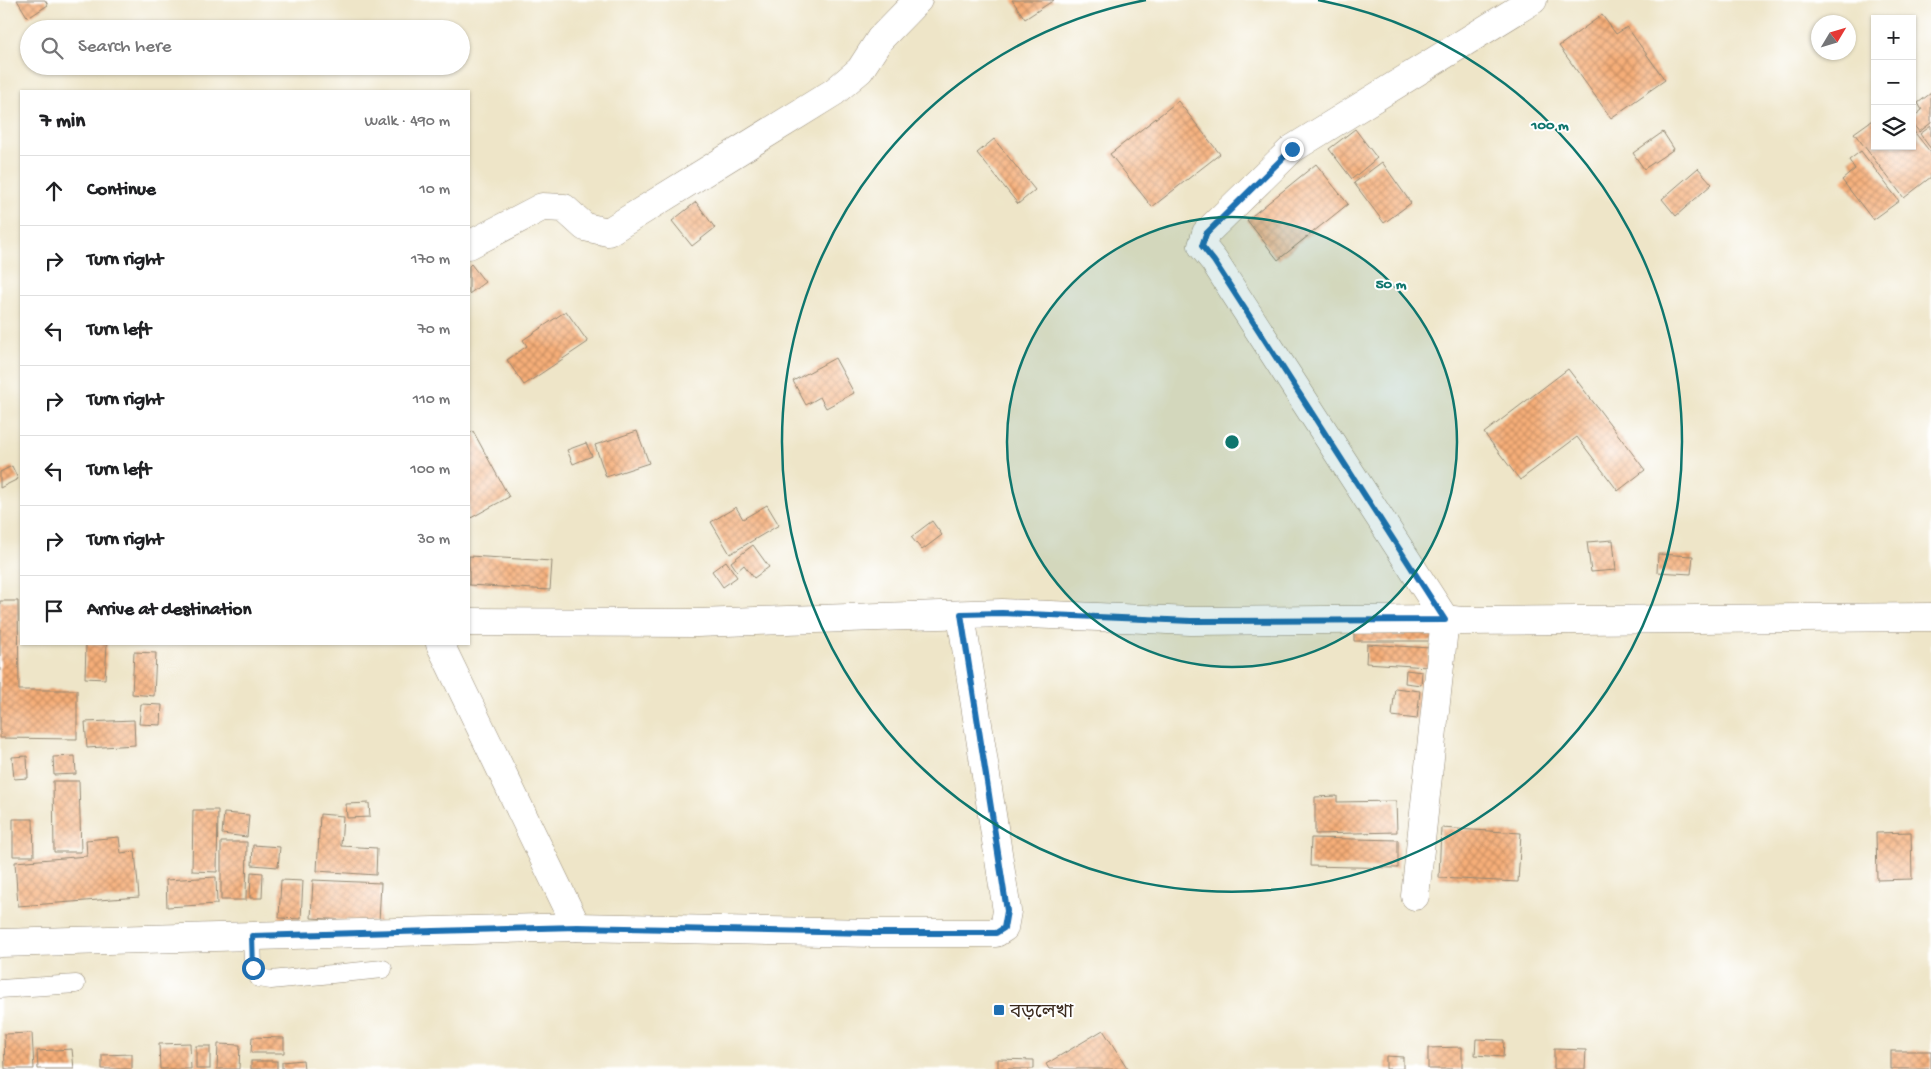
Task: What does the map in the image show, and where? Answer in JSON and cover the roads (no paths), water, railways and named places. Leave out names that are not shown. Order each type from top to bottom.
[{"type":"street","points":[[470,244],[542,207],[564,208],[585,227],[608,232],[834,92],[860,70],[880,38],[918,0]]},
{"type":"street","points":[[1415,896],[1445,620],[1214,261],[1202,246],[1206,234],[1292,149],[1533,0]]},
{"type":"street","points":[[470,622],[697,622],[1002,613],[1191,621],[1931,617]]},
{"type":"street","points":[[0,944],[577,927],[872,933],[996,933],[1004,928],[1007,911],[961,614]]},
{"type":"street","points":[[440,645],[577,927]]},
{"type":"lane","points":[[252,936],[253,968],[259,978],[271,980],[383,969]]},
{"type":"lane","points":[[0,990],[76,984]]},
{"type":"place","name":"বড়লেখা","points":[[999,1010]]}]
